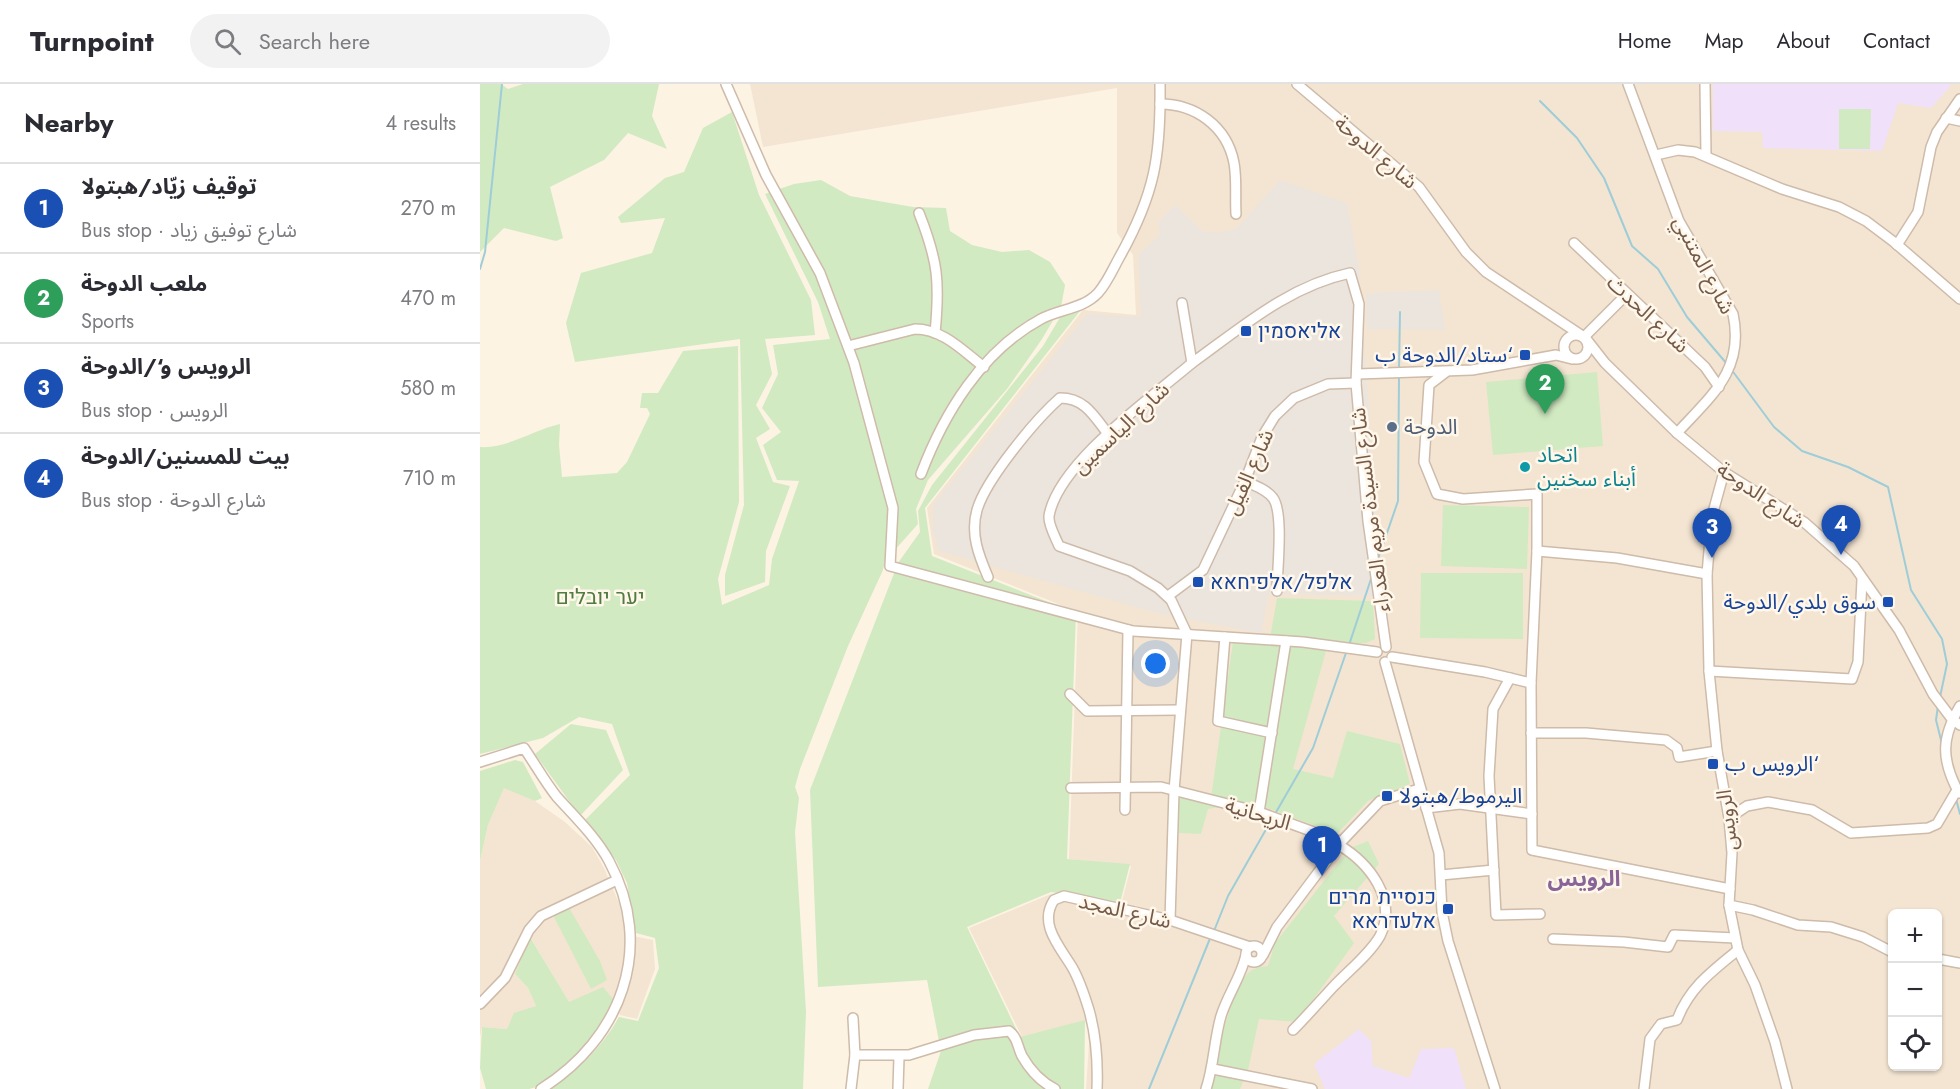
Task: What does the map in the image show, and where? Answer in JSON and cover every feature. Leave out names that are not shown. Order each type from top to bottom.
[{"type":"street","points":[[726,84],[766,175],[820,273],[848,346],[893,508],[890,566],[1128,630],[1286,641],[1377,652]]},
{"type":"street","points":[[921,474],[935,439],[950,412],[984,367],[1021,332],[1054,313],[1085,304],[1104,285],[1141,216],[1158,162],[1160,84]]},
{"type":"street","name":"شارع الدوحة","points":[[1297,84],[1419,187],[1475,263],[1500,283],[1584,338],[1607,365],[1677,433],[1724,472],[1804,522],[1854,566],[1899,630],[1933,694],[1956,722]]},
{"type":"street","name":"شارع المتنبي","points":[[1628,84],[1679,221],[1733,314],[1737,344],[1729,372],[1719,387],[1677,433]]},
{"type":"street","points":[[1705,84],[1706,155]]},
{"type":"street","points":[[1897,245],[1918,212],[1931,147],[1960,99]]},
{"type":"street","points":[[1160,104],[1176,104],[1192,109],[1208,119],[1225,140],[1234,162],[1236,214]]},
{"type":"street","points":[[1947,118],[1960,121]]},
{"type":"street","points":[[1656,155],[1684,150],[1706,155],[1782,189],[1839,207],[1866,221],[1960,299]]},
{"type":"street","points":[[919,213],[930,241],[937,269],[938,296],[935,333]]},
{"type":"street","name":"شارع الحدث","points":[[1574,243],[1705,367],[1719,387]]},
{"type":"street","name":"شارع الياسمين","points":[[1168,596],[1130,571],[1059,546],[1048,519],[1057,492],[1072,471],[1108,434],[1192,363],[1273,304],[1321,279],[1350,273],[1359,304],[1357,378]]},
{"type":"street","points":[[1547,356],[1565,341],[1584,338],[1627,294]]},
{"type":"street","points":[[1182,303],[1192,363]]},
{"type":"street","name":"شارع الدوحة","points":[[1556,318],[1565,341],[1566,354],[1574,359]]},
{"type":"street","points":[[848,346],[915,329],[935,333],[984,367]]},
{"type":"street","points":[[1574,359],[1587,353],[1584,338]]},
{"type":"street","points":[[1547,356],[1593,360],[1607,365]]},
{"type":"street","name":"شارع الفيل","points":[[1168,596],[1203,570],[1245,481],[1262,437],[1275,416],[1294,398],[1328,384],[1357,378],[1488,369],[1547,356]]},
{"type":"street","points":[[1446,372],[1429,385],[1426,417],[1424,462],[1437,494],[1463,499],[1537,495],[1531,683],[1532,850],[1730,889]]},
{"type":"street","name":"شارع السيدة مريم العدراء","points":[[1357,378],[1368,521],[1386,647]]},
{"type":"street","points":[[988,577],[975,546],[977,510],[1006,463],[1042,413],[1060,398],[1071,398],[1082,402],[1108,434]]},
{"type":"street","name":"الرويس","points":[[1724,472],[1712,516],[1707,574],[1709,671],[1717,752],[1729,818],[1732,853],[1729,905],[1738,950],[1755,985],[1775,1042],[1786,1089]]},
{"type":"street","points":[[1245,481],[1266,490],[1275,500],[1278,534],[1277,591]]},
{"type":"street","points":[[1537,551],[1617,558],[1707,574]]},
{"type":"street","points":[[1709,671],[1852,679],[1858,662],[1862,579]]},
{"type":"street","points":[[1168,596],[1186,634],[1174,791],[1170,920]]},
{"type":"street","points":[[1125,810],[1128,630]]},
{"type":"street","points":[[1225,637],[1218,721],[1272,733]]},
{"type":"street","points":[[1259,812],[1286,641]]},
{"type":"street","points":[[1496,1089],[1448,941],[1442,912],[1439,853],[1419,789],[1388,659],[1391,649],[1381,647],[1377,652],[1378,659],[1388,659],[1510,678],[1531,683]]},
{"type":"street","points":[[1510,678],[1493,709],[1489,776],[1496,915],[1540,914]]},
{"type":"street","points":[[1070,694],[1087,711],[1180,710]]},
{"type":"street","points":[[1729,818],[1747,806],[1768,802],[1812,810],[1851,833],[1928,828],[1937,824],[1958,792],[1945,759],[1946,738],[1956,722],[1960,706]]},
{"type":"street","points":[[1532,733],[1586,733],[1666,740],[1677,748],[1679,757],[1717,752]]},
{"type":"street","points":[[480,762],[524,748],[551,789],[598,844],[617,880],[629,929],[629,960],[623,988],[612,1016],[591,1049],[570,1069],[541,1089]]},
{"type":"street","name":"الريحانية","points":[[1071,788],[1161,787],[1259,812],[1340,844],[1363,863],[1380,887],[1384,901],[1383,927],[1379,938],[1293,1030]]},
{"type":"street","points":[[1242,974],[1260,958],[1277,927],[1340,844],[1380,801],[1419,789]]},
{"type":"street","points":[[1426,808],[1460,804],[1532,814]]},
{"type":"street","points":[[1441,875],[1494,870]]},
{"type":"street","points":[[480,1004],[505,978],[529,930],[541,916],[617,880]]},
{"type":"street","name":"شارع المجد","points":[[1097,1089],[1098,1070],[1089,1010],[1073,969],[1050,930],[1050,906],[1054,900],[1064,896],[1170,920],[1250,949],[1250,961],[1260,958]]},
{"type":"street","points":[[1729,905],[1798,925],[1831,927],[1863,937],[1888,950]]},
{"type":"street","points":[[1206,1089],[1213,1069],[1221,1014],[1242,974],[1250,949],[1277,927]]},
{"type":"street","points":[[1553,939],[1624,942],[1668,947],[1674,935],[1735,938]]},
{"type":"street","points":[[1250,949],[1260,948],[1260,958]]},
{"type":"street","points":[[1644,1089],[1650,1039],[1661,1024],[1677,1020],[1684,1003],[1704,977],[1738,950]]},
{"type":"street","points":[[1942,960],[1960,963]]},
{"type":"street","points":[[851,1089],[855,1055],[853,1018]]},
{"type":"street","points":[[855,1055],[899,1057],[974,1035],[1009,1031],[1035,1074],[1044,1084],[1055,1089]]},
{"type":"street","points":[[898,1089],[899,1057]]},
{"type":"street","points":[[1213,1069],[1312,1089]]},
{"type":"shaded area","points":[[750,84],[1960,84],[1960,1089],[1086,1089],[1089,1043],[1087,1020],[1022,1037],[969,928],[1051,894],[1121,905],[1131,866],[1069,859],[1078,612],[934,554],[927,508],[1083,310],[1136,315],[1133,255],[1117,233],[1117,88],[763,147]]},
{"type":"shaded area","points":[[1713,84],[1952,84],[1931,108],[1898,103],[1882,151],[1763,148],[1762,132],[1713,131]]},
{"type":"shaded area","points":[[1280,180],[1347,203],[1359,268],[1382,596],[1269,594],[1261,633],[1160,614],[939,551],[933,531],[933,505],[1087,314],[1141,317],[1138,255],[1160,235],[1158,222],[1175,205],[1204,232],[1224,232],[1237,228]]},
{"type":"shaded area","points":[[1439,290],[1445,330],[1367,329],[1366,293]]},
{"type":"shaded area","points":[[504,787],[535,801],[565,822],[592,847],[604,868],[633,936],[653,940],[655,969],[637,1019],[620,1015],[613,999],[569,1003],[531,938],[515,974],[528,988],[536,1006],[507,1029],[482,1027],[480,1037],[480,861],[488,825]]},
{"type":"shaded area","points":[[1359,1029],[1371,1041],[1373,1066],[1409,1078],[1421,1049],[1454,1048],[1466,1089],[1325,1089],[1314,1064]]},
{"type":"green space","points":[[480,84],[501,84],[508,89],[523,84],[659,84],[652,116],[667,149],[628,133],[604,160],[550,187],[563,238],[556,241],[504,228],[480,252]]},
{"type":"green space","points":[[1839,109],[1871,109],[1870,149],[1839,149]]},
{"type":"green space","points":[[732,112],[759,195],[811,300],[815,335],[765,339],[772,374],[756,405],[770,429],[756,438],[773,482],[790,486],[766,551],[765,582],[725,596],[725,575],[744,505],[740,339],[575,362],[566,323],[581,273],[652,253],[665,218],[621,223],[618,217],[665,178],[684,172],[703,128]]},
{"type":"green space","name":"יער יובלים","points":[[821,180],[850,196],[913,207],[946,208],[950,231],[972,245],[1002,252],[1029,250],[1050,262],[1065,285],[1061,307],[1007,389],[928,480],[916,509],[918,524],[893,552],[887,552],[883,570],[848,646],[800,769],[795,787],[799,798],[795,832],[806,1012],[803,1089],[548,1089],[588,1058],[605,1039],[619,1017],[638,1021],[659,968],[655,938],[636,933],[627,883],[616,860],[585,820],[630,775],[612,724],[579,717],[543,738],[480,754],[480,447],[500,445],[560,424],[562,477],[617,473],[627,462],[650,414],[647,408],[640,408],[642,393],[658,393],[683,351],[738,346],[739,502],[718,579],[722,605],[769,585],[772,559],[799,481],[777,480],[763,445],[781,432],[762,408],[778,374],[773,345],[830,339],[818,302],[765,194],[794,184]]},
{"type":"green space","points":[[1068,304],[1080,311],[925,508],[932,556],[1076,613],[1067,859],[1130,864],[1120,903],[1051,892],[967,927],[1020,1037],[1085,1020],[1084,1089],[928,1089],[941,1051],[927,980],[818,987],[810,790],[898,563],[920,532],[918,511],[932,485],[1043,346]]},
{"type":"green space","points":[[1597,372],[1603,446],[1493,455],[1486,382]]},
{"type":"green space","points":[[1443,505],[1529,507],[1527,569],[1441,566]]},
{"type":"green space","points":[[1421,573],[1523,573],[1523,639],[1420,638]]},
{"type":"green space","points":[[1277,598],[1373,601],[1375,639],[1366,643],[1328,644],[1293,769],[1333,778],[1347,731],[1400,744],[1410,784],[1368,801],[1337,834],[1251,802],[1208,809],[1201,834],[1179,833],[1178,793],[1211,798],[1234,634],[1270,638]]},
{"type":"green space","points":[[571,724],[606,730],[623,770],[580,816],[535,754]]},
{"type":"green space","points":[[515,760],[523,762],[542,798],[535,801],[504,788],[488,825],[480,861],[480,771]]},
{"type":"green space","points":[[1368,841],[1379,864],[1334,916],[1354,943],[1297,1022],[1259,1019],[1248,1070],[1240,1089],[1210,1089],[1229,1011],[1241,983],[1252,970],[1268,966],[1275,943],[1350,848]]},
{"type":"green space","points":[[568,906],[600,961],[607,980],[591,989],[553,915]]},
{"type":"green space","points":[[530,937],[569,1002],[603,987],[613,999],[592,1040],[581,1054],[556,1077],[529,1089],[486,1089],[480,1068],[482,1027],[507,1029],[514,1013],[536,1006],[528,988],[515,974]]},
{"type":"waterway","points":[[480,269],[485,252],[502,84]]},
{"type":"waterway","points":[[1540,101],[1577,138],[1604,178],[1632,246],[1658,269],[1687,317],[1727,364]]},
{"type":"waterway","points":[[1399,371],[1400,312]]},
{"type":"waterway","points":[[1731,369],[1774,427],[1802,451],[1848,467],[1888,487],[1911,590],[1942,639],[1947,664],[1940,697]]},
{"type":"waterway","points":[[1377,562],[1398,501],[1399,376]]},
{"type":"waterway","points":[[1349,645],[1372,576]]},
{"type":"waterway","points":[[1275,814],[1313,748],[1347,650]]},
{"type":"waterway","points":[[1938,706],[1936,720],[1942,744]]},
{"type":"waterway","points":[[1956,799],[1960,814]]},
{"type":"waterway","points":[[1214,931],[1228,896],[1272,819]]},
{"type":"waterway","points":[[1149,1089],[1211,936]]},
{"type":"place","name":"אליאסמין","points":[[1246,331]]},
{"type":"place","name":"ستاد/الدوحة ب‘","points":[[1525,355]]},
{"type":"place","name":"ملعب الدوحة","points":[[1545,414]]},
{"type":"place","name":"الدوحة","points":[[1392,427]]},
{"type":"place","name":"اتحاد أبناء سخنين","points":[[1525,467]]},
{"type":"place","name":"بيت للمسنين/الدوحة","points":[[1841,555]]},
{"type":"place","name":"الرويس و‘/الدوحة","points":[[1712,558]]},
{"type":"place","name":"אלפל/אלפיחאא","points":[[1198,582]]},
{"type":"place","name":"سوق بلدي/الدوحة","points":[[1888,602]]},
{"type":"place","name":"الرويس ب‘","points":[[1713,764]]},
{"type":"place","name":"اليرموط/هبتولا","points":[[1387,796]]},
{"type":"place","name":"توقيف زيّاد/هبتولا","points":[[1322,876]]},
{"type":"place","name":"כנסיית מרים אלעדראא","points":[[1448,909]]},
{"type":"district","name":"الرويس","points":[[1584,878]]}]
